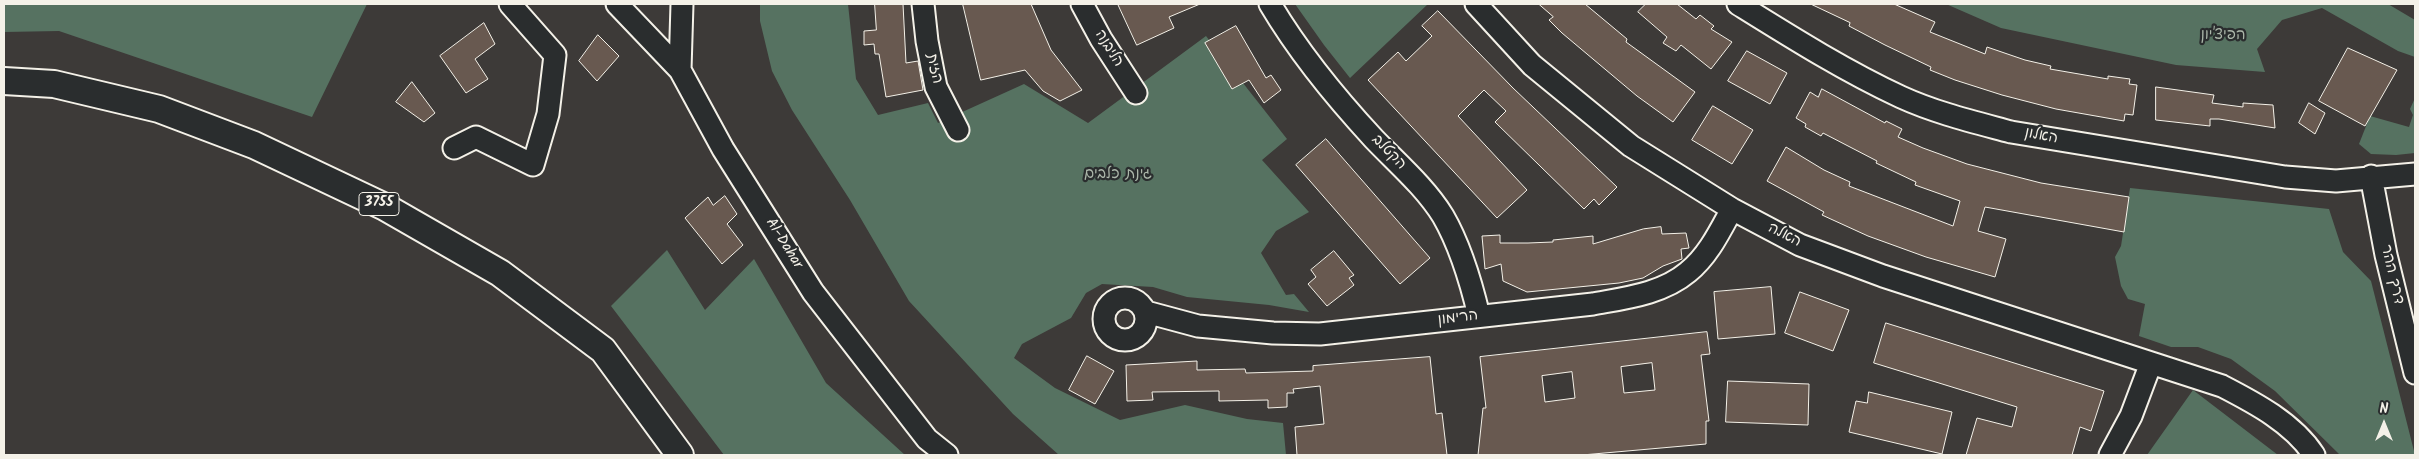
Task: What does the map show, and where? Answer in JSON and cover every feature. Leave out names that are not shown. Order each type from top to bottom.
[{"type":"main road","name":"3755","points":[[4,81],[54,84],[159,109],[254,145],[385,207],[500,273],[603,350],[680,455]]},
{"type":"street","points":[[454,148],[476,137],[533,165],[548,114],[555,54],[510,4]]},
{"type":"street","name":"Al-Dahar","points":[[617,4],[680,70],[723,149],[813,292],[927,439],[947,455]]},
{"type":"street","points":[[680,70],[682,4]]},
{"type":"street","name":"הזית","points":[[923,4],[927,41],[936,87],[958,130]]},
{"type":"street","name":"הליבנה","points":[[1082,4],[1101,39],[1136,93]]},
{"type":"street","name":"הקטלב","points":[[1270,4],[1299,49],[1347,109],[1425,192],[1442,215],[1468,274],[1479,316]]},
{"type":"street","name":"האלה","points":[[1476,4],[1532,65],[1631,146],[1732,209],[1800,245],[1883,276],[2222,386],[2240,395],[2286,425],[2306,442],[2314,455]]},
{"type":"street","name":"האלון","points":[[1738,4],[1799,42],[1902,97],[1970,121],[2073,143],[2284,177],[2336,180],[2415,174]]},
{"type":"street","name":"דרך ההר","points":[[2371,176],[2386,255],[2415,373]]},
{"type":"street","name":"הרימון","points":[[1146,312],[1198,326],[1273,333],[1310,334],[1593,304],[1628,298],[1662,288],[1688,272],[1714,242],[1732,209]]},
{"type":"street","points":[[2110,455],[2131,416],[2150,362]]},
{"type":"green space","points":[[4,4],[367,4],[312,117],[59,31],[4,32]]},
{"type":"green space","name":"גינת כלבים","points":[[760,4],[848,4],[856,79],[878,115],[928,103],[938,123],[1024,84],[1088,123],[1206,36],[1287,139],[1262,160],[1309,212],[1276,231],[1261,253],[1286,295],[1294,294],[1309,312],[1269,305],[1187,297],[1153,287],[1102,284],[1086,293],[1071,318],[1022,344],[1014,358],[1055,388],[1120,420],[1185,405],[1247,419],[1283,423],[1286,455],[1059,455],[1013,414],[909,301],[850,200],[792,110],[772,71],[760,21]]},
{"type":"green space","points":[[1295,4],[1428,4],[1350,78]]},
{"type":"green space","name":"הפיצ'יון","points":[[1946,4],[2388,4],[2415,20],[2415,57],[2398,51],[2322,8],[2282,20],[2257,49],[2265,72],[2176,65],[2001,28]]},
{"type":"green space","points":[[2415,98],[2415,153],[2396,155],[2371,154],[2359,144],[2370,116],[2409,127],[2413,115],[2410,109]]},
{"type":"green space","points":[[2130,188],[2329,209],[2343,252],[2371,281],[2415,455],[2340,455],[2275,391],[2231,359],[2198,347],[2171,347],[2139,336],[2145,304],[2128,299],[2121,286],[2115,257],[2121,246]]},
{"type":"green space","points":[[667,250],[705,310],[754,259],[826,383],[905,455],[724,455],[611,306]]},
{"type":"green space","points":[[2193,390],[2278,455],[2147,455]]},
{"type":"building","points":[[875,4],[903,4],[906,63],[918,61],[923,90],[886,97],[879,54],[875,54],[874,44],[864,45],[864,31],[876,30]]},
{"type":"building","points":[[963,4],[1031,4],[1051,50],[1082,90],[1060,101],[1043,91],[1025,70],[981,80]]},
{"type":"building","points":[[1118,4],[1200,4],[1169,17],[1174,28],[1137,45]]},
{"type":"building","points":[[1539,4],[1585,4],[1627,39],[1626,42],[1695,92],[1673,122],[1637,96],[1562,33],[1549,20],[1553,17]]},
{"type":"building","points":[[1646,4],[1677,4],[1696,19],[1700,15],[1714,26],[1711,29],[1732,42],[1711,69],[1681,45],[1676,51],[1663,43],[1667,37],[1638,12]]},
{"type":"building","points":[[1811,4],[1894,4],[1935,22],[1930,32],[1985,54],[1987,47],[2025,60],[2051,66],[2050,69],[2108,79],[2108,76],[2130,79],[2129,84],[2137,85],[2133,115],[2125,114],[2124,121],[2056,109],[1955,80],[1930,70],[1931,67],[1885,45],[1849,26],[1850,23]]},
{"type":"building","points":[[1438,11],[1513,88],[1617,187],[1599,205],[1594,199],[1584,209],[1495,122],[1506,111],[1484,90],[1458,116],[1527,190],[1497,218],[1368,80],[1398,52],[1406,61],[1432,36],[1422,26]]},
{"type":"building","points":[[484,23],[495,44],[475,59],[488,79],[466,93],[440,56]]},
{"type":"building","points":[[1236,26],[1266,78],[1271,75],[1281,90],[1264,103],[1249,80],[1232,89],[1205,43]]},
{"type":"building","points":[[598,35],[619,56],[597,81],[579,61]]},
{"type":"building","points":[[2348,48],[2397,70],[2365,126],[2319,101]]},
{"type":"building","points":[[1747,51],[1787,73],[1770,104],[1728,81]]},
{"type":"building","points":[[412,82],[435,113],[424,122],[396,102]]},
{"type":"building","points":[[2156,87],[2214,95],[2212,103],[2243,107],[2243,103],[2273,105],[2275,128],[2219,119],[2210,119],[2210,126],[2156,120]]},
{"type":"building","points":[[1822,89],[1885,123],[1886,121],[1902,129],[1898,137],[1967,164],[2041,183],[2129,197],[2124,232],[1985,207],[1978,231],[2006,239],[1995,277],[1926,257],[1868,236],[1822,215],[1824,212],[1767,181],[1786,147],[1824,170],[1850,182],[1849,186],[1953,226],[1960,201],[1915,185],[1916,182],[1876,163],[1877,161],[1823,133],[1821,136],[1805,127],[1806,124],[1796,118],[1810,92],[1818,97]]},
{"type":"building","points":[[2309,103],[2325,113],[2315,134],[2299,123]]},
{"type":"building","points":[[1713,106],[1753,130],[1732,164],[1692,140]]},
{"type":"building","points":[[1326,139],[1430,258],[1400,284],[1296,165]]},
{"type":"building","points":[[725,196],[737,214],[727,224],[743,245],[722,264],[685,218],[708,197],[713,205]]},
{"type":"building","points":[[1661,227],[1662,234],[1686,233],[1689,248],[1681,249],[1682,259],[1663,266],[1643,278],[1619,283],[1527,292],[1503,281],[1501,264],[1485,269],[1482,236],[1500,235],[1500,243],[1528,243],[1553,242],[1553,240],[1593,236],[1593,244],[1643,229]]},
{"type":"building","points":[[1334,251],[1354,275],[1349,278],[1354,285],[1327,306],[1308,284],[1316,277],[1311,270]]},
{"type":"building","points":[[1771,287],[1775,334],[1718,339],[1714,292]]},
{"type":"building","points":[[1800,292],[1849,310],[1833,351],[1785,333]]},
{"type":"building","points":[[1886,323],[2104,391],[2091,431],[2080,427],[2072,455],[1966,455],[1977,418],[2012,427],[2017,407],[1874,363]]},
{"type":"building","points":[[1707,332],[1710,354],[1701,355],[1709,421],[1706,421],[1706,444],[1582,455],[1478,455],[1483,408],[1486,408],[1480,357]],"holes":[[[1652,363],[1655,390],[1624,393],[1621,367]],[[1572,372],[1575,398],[1545,402],[1542,376]]]},
{"type":"building","points":[[1087,356],[1114,371],[1095,404],[1069,390]]},
{"type":"building","points":[[1430,357],[1436,414],[1442,413],[1447,455],[1297,455],[1295,427],[1324,424],[1320,386],[1293,389],[1294,393],[1287,393],[1287,407],[1268,408],[1268,400],[1219,401],[1219,391],[1152,392],[1153,400],[1127,401],[1126,365],[1197,361],[1197,370],[1245,369],[1246,373],[1313,371],[1313,366]]},
{"type":"building","points":[[1728,381],[1809,384],[1808,425],[1726,422]]},
{"type":"building","points":[[1869,392],[1952,412],[1942,454],[1849,432],[1856,401],[1867,403]]}]
